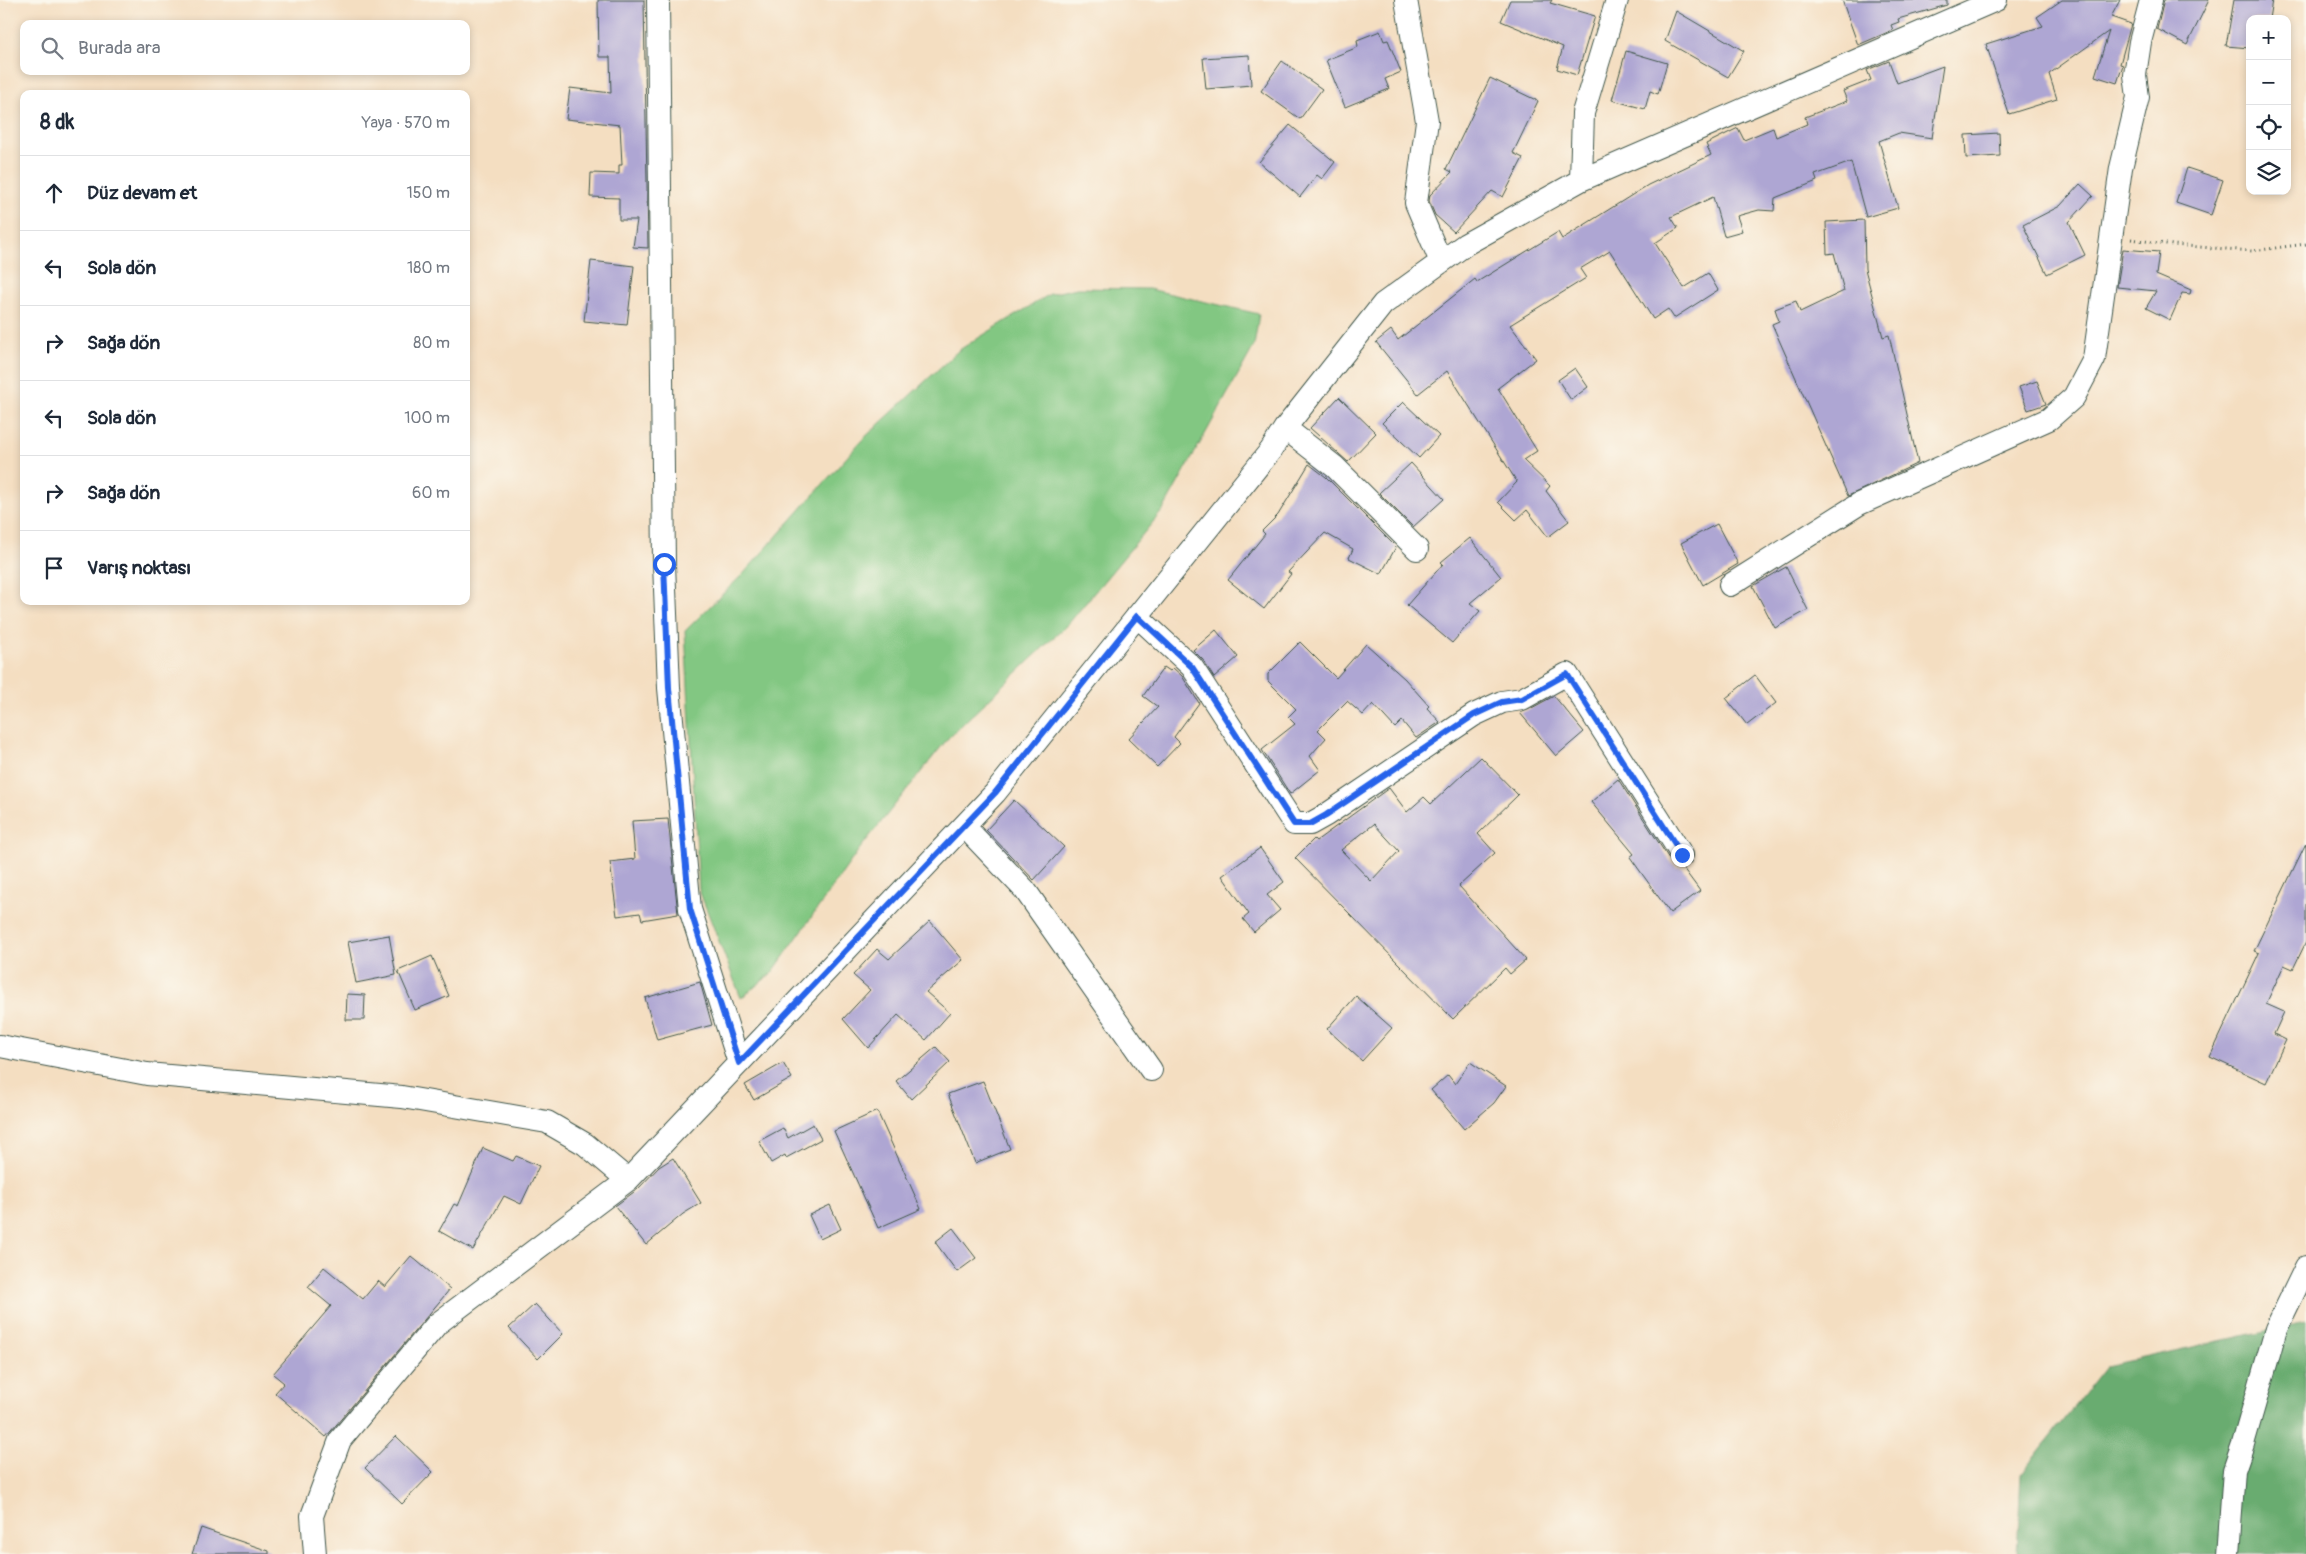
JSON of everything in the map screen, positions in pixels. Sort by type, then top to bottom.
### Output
[{"type":"street","points":[[658,0],[664,564],[669,688],[690,909],[739,1063]]},
{"type":"street","points":[[1406,0],[1427,121],[1416,203],[1441,262]]},
{"type":"street","points":[[1581,180],[1583,113],[1617,0]]},
{"type":"street","points":[[315,1554],[312,1516],[340,1440],[437,1324],[628,1180],[995,793],[1271,450],[1285,428],[1383,304],[1466,244],[1581,180],[1996,0]]},
{"type":"street","points":[[1730,585],[1859,504],[2049,419],[2074,397],[2094,359],[2121,168],[2138,97],[2135,75],[2140,42],[2150,0]]},
{"type":"street","points":[[1285,428],[1335,467],[1417,548]]},
{"type":"street","points":[[1137,616],[1192,667],[1294,824],[1310,824],[1326,815],[1474,715],[1502,702],[1522,699],[1567,674],[1682,855]]},
{"type":"street","points":[[964,826],[1025,890],[1151,1070]]},
{"type":"street","points":[[0,1046],[147,1074],[402,1097],[547,1122],[585,1144],[628,1180]]},
{"type":"street","points":[[2228,1554],[2234,1470],[2276,1329],[2306,1267]]},
{"type":"path","points":[[2111,236],[2173,245],[2252,251],[2306,244]]},
{"type":"green space","points":[[1077,288],[1149,289],[1259,314],[1254,346],[1163,510],[1069,623],[949,737],[858,851],[772,973],[741,998],[699,890],[685,631],[745,572],[862,440],[959,350],[1050,294]]},
{"type":"green space","points":[[2306,1322],[2306,1554],[2017,1554],[2021,1474],[2106,1366]]},
{"type":"building","points":[[598,0],[644,0],[648,248],[633,247],[637,220],[619,220],[619,198],[590,197],[591,173],[619,174],[619,165],[622,165],[620,125],[566,119],[570,88],[611,93],[610,57],[599,57]]},
{"type":"building","points":[[1510,0],[1552,0],[1550,3],[1595,16],[1577,75],[1557,69],[1563,47],[1501,21]]},
{"type":"building","points":[[1842,0],[1947,0],[1947,5],[1898,19],[1899,22],[1891,25],[1893,30],[1858,45]]},
{"type":"building","points":[[2062,0],[2120,0],[2111,17],[2131,24],[2120,64],[2123,65],[2117,83],[2095,76],[2109,31],[2049,74],[2057,99],[2009,114],[1986,44],[2043,26],[2037,17]]},
{"type":"building","points":[[2164,0],[2209,0],[2187,45],[2157,29]]},
{"type":"building","points":[[2234,0],[2272,0],[2270,15],[2246,15],[2246,48],[2226,46]]},
{"type":"building","points":[[1676,11],[1744,51],[1728,77],[1665,41]]},
{"type":"building","points":[[1380,31],[1384,41],[1388,40],[1401,72],[1385,79],[1389,89],[1345,107],[1326,60],[1358,47],[1357,40]]},
{"type":"building","points":[[1626,51],[1667,63],[1658,94],[1650,91],[1645,109],[1612,100]]},
{"type":"building","points":[[1249,55],[1251,85],[1206,89],[1203,58]]},
{"type":"building","points":[[1282,61],[1322,89],[1300,119],[1261,91]]},
{"type":"building","points":[[1889,61],[1897,83],[1943,66],[1932,138],[1899,133],[1879,141],[1898,208],[1866,217],[1851,162],[1815,175],[1817,181],[1775,198],[1774,211],[1759,210],[1737,216],[1742,231],[1724,236],[1713,197],[1671,217],[1678,228],[1655,243],[1684,288],[1708,273],[1718,290],[1674,318],[1668,309],[1653,319],[1610,251],[1580,269],[1586,278],[1510,325],[1536,359],[1498,388],[1537,451],[1523,460],[1550,486],[1546,491],[1569,521],[1548,537],[1527,510],[1516,520],[1498,502],[1517,482],[1447,371],[1418,394],[1376,342],[1391,330],[1398,340],[1475,279],[1477,282],[1558,232],[1562,239],[1648,185],[1711,155],[1706,144],[1738,128],[1744,140],[1773,128],[1776,137],[1807,124],[1805,117],[1847,101],[1843,91],[1871,80],[1867,70]]},
{"type":"building","points":[[1490,78],[1538,101],[1513,153],[1523,158],[1503,197],[1492,191],[1454,232],[1435,215],[1429,201],[1430,195],[1452,172],[1446,169]]},
{"type":"building","points":[[1290,125],[1335,162],[1322,179],[1317,175],[1300,197],[1259,162]]},
{"type":"building","points":[[1999,133],[2000,156],[1966,158],[1965,135]]},
{"type":"building","points":[[2187,168],[2223,180],[2211,215],[2176,203]]},
{"type":"building","points":[[2080,184],[2093,196],[2069,222],[2085,255],[2047,274],[2023,225],[2060,206]]},
{"type":"building","points":[[1864,220],[1865,269],[1883,337],[1889,335],[1918,463],[1848,496],[1772,324],[1779,321],[1775,309],[1796,301],[1800,312],[1844,291],[1834,253],[1827,254],[1826,222]]},
{"type":"building","points":[[2123,249],[2159,252],[2156,275],[2191,290],[2190,294],[2182,293],[2170,320],[2146,308],[2156,291],[2117,287]]},
{"type":"building","points":[[591,261],[634,266],[627,325],[584,321]]},
{"type":"building","points":[[1575,368],[1588,387],[1571,400],[1558,380]]},
{"type":"building","points":[[2037,381],[2046,404],[2028,410],[2019,387]]},
{"type":"building","points":[[1339,397],[1376,433],[1348,462],[1310,428]]},
{"type":"building","points":[[1403,402],[1439,436],[1419,458],[1382,423]]},
{"type":"building","points":[[1411,463],[1444,499],[1413,527],[1379,493]]},
{"type":"building","points":[[1309,464],[1326,477],[1396,547],[1381,574],[1349,558],[1353,549],[1325,533],[1288,572],[1291,574],[1264,609],[1228,580],[1265,534],[1262,531],[1278,515]]},
{"type":"building","points":[[1717,524],[1738,564],[1703,585],[1681,543]]},
{"type":"building","points":[[1470,538],[1501,577],[1470,603],[1480,611],[1452,643],[1407,605],[1443,564],[1441,562]]},
{"type":"building","points":[[1786,567],[1808,610],[1775,628],[1753,586]]},
{"type":"building","points":[[1216,630],[1238,657],[1214,678],[1203,660],[1193,650]]},
{"type":"building","points":[[1300,642],[1336,678],[1366,644],[1405,679],[1429,706],[1427,708],[1440,722],[1416,738],[1402,721],[1395,728],[1373,704],[1363,715],[1347,701],[1318,730],[1326,738],[1310,756],[1320,770],[1290,794],[1262,750],[1295,724],[1288,717],[1296,709],[1268,681],[1268,674]]},
{"type":"building","points":[[1164,667],[1170,671],[1173,668],[1182,676],[1199,703],[1174,737],[1180,743],[1157,767],[1128,739],[1158,707],[1143,696]]},
{"type":"building","points":[[1755,675],[1776,703],[1747,725],[1726,698]]},
{"type":"building","points":[[1554,696],[1584,732],[1556,756],[1520,713]]},
{"type":"building","points":[[1481,757],[1518,795],[1478,834],[1495,853],[1459,886],[1526,960],[1510,974],[1505,968],[1453,1019],[1295,858],[1314,839],[1316,841],[1389,788],[1407,812],[1424,797],[1431,804]],"holes":[[[1374,824],[1399,851],[1371,881],[1341,850]]]},
{"type":"building","points":[[1618,779],[1671,862],[1676,867],[1683,868],[1700,891],[1670,913],[1630,857],[1634,854],[1591,802]]},
{"type":"building","points":[[1014,800],[1064,847],[1034,880],[986,830]]},
{"type":"building","points":[[668,819],[678,914],[642,920],[640,913],[617,916],[610,862],[635,859],[632,821]]},
{"type":"building","points":[[2306,843],[2306,942],[2293,969],[2284,965],[2266,1004],[2284,1012],[2274,1034],[2286,1040],[2266,1083],[2210,1057],[2259,953],[2254,951]]},
{"type":"building","points":[[1260,848],[1284,882],[1267,895],[1280,910],[1254,932],[1243,919],[1249,914],[1222,876]]},
{"type":"building","points":[[930,921],[963,960],[926,992],[950,1013],[926,1040],[898,1015],[868,1048],[843,1019],[870,990],[853,975],[877,949],[889,959]]},
{"type":"building","points":[[389,935],[396,975],[356,983],[348,942]]},
{"type":"building","points":[[432,956],[449,996],[415,1010],[398,971]]},
{"type":"building","points":[[700,982],[712,1025],[657,1040],[645,998]]},
{"type":"building","points":[[347,994],[365,995],[364,1020],[346,1020]]},
{"type":"building","points":[[1356,996],[1392,1028],[1362,1061],[1327,1029]]},
{"type":"building","points":[[936,1047],[950,1062],[911,1099],[896,1081]]},
{"type":"building","points":[[1470,1062],[1506,1086],[1494,1103],[1464,1129],[1431,1090],[1448,1075],[1455,1084]]},
{"type":"building","points":[[783,1063],[792,1078],[754,1100],[745,1085]]},
{"type":"building","points":[[983,1081],[1010,1149],[975,1163],[948,1094]]},
{"type":"building","points":[[877,1111],[921,1209],[878,1228],[834,1131]]},
{"type":"building","points":[[813,1124],[821,1139],[786,1158],[785,1155],[771,1163],[759,1141],[783,1128],[788,1138]]},
{"type":"building","points":[[483,1148],[513,1161],[516,1156],[539,1166],[521,1204],[504,1196],[473,1250],[439,1231],[454,1204],[458,1206]]},
{"type":"building","points":[[673,1158],[701,1203],[683,1214],[646,1245],[615,1206],[638,1189],[659,1167]]},
{"type":"building","points":[[830,1205],[841,1229],[820,1239],[809,1215]]},
{"type":"building","points":[[953,1228],[976,1258],[957,1272],[935,1242]]},
{"type":"building","points":[[411,1256],[450,1289],[326,1437],[275,1393],[284,1383],[273,1374],[331,1306],[308,1287],[324,1267],[363,1299],[378,1281],[385,1287]]},
{"type":"building","points":[[535,1304],[563,1334],[538,1359],[509,1328]]},
{"type":"building","points":[[396,1436],[433,1472],[402,1504],[365,1468]]},
{"type":"building","points":[[201,1528],[269,1551],[269,1554],[192,1554]]},
{"type":"route","points":[[664,564],[669,688],[690,909],[739,1063],[995,793],[1137,616],[1192,667],[1294,824],[1310,824],[1326,815],[1474,715],[1502,702],[1522,699],[1567,674],[1682,855]]}]
